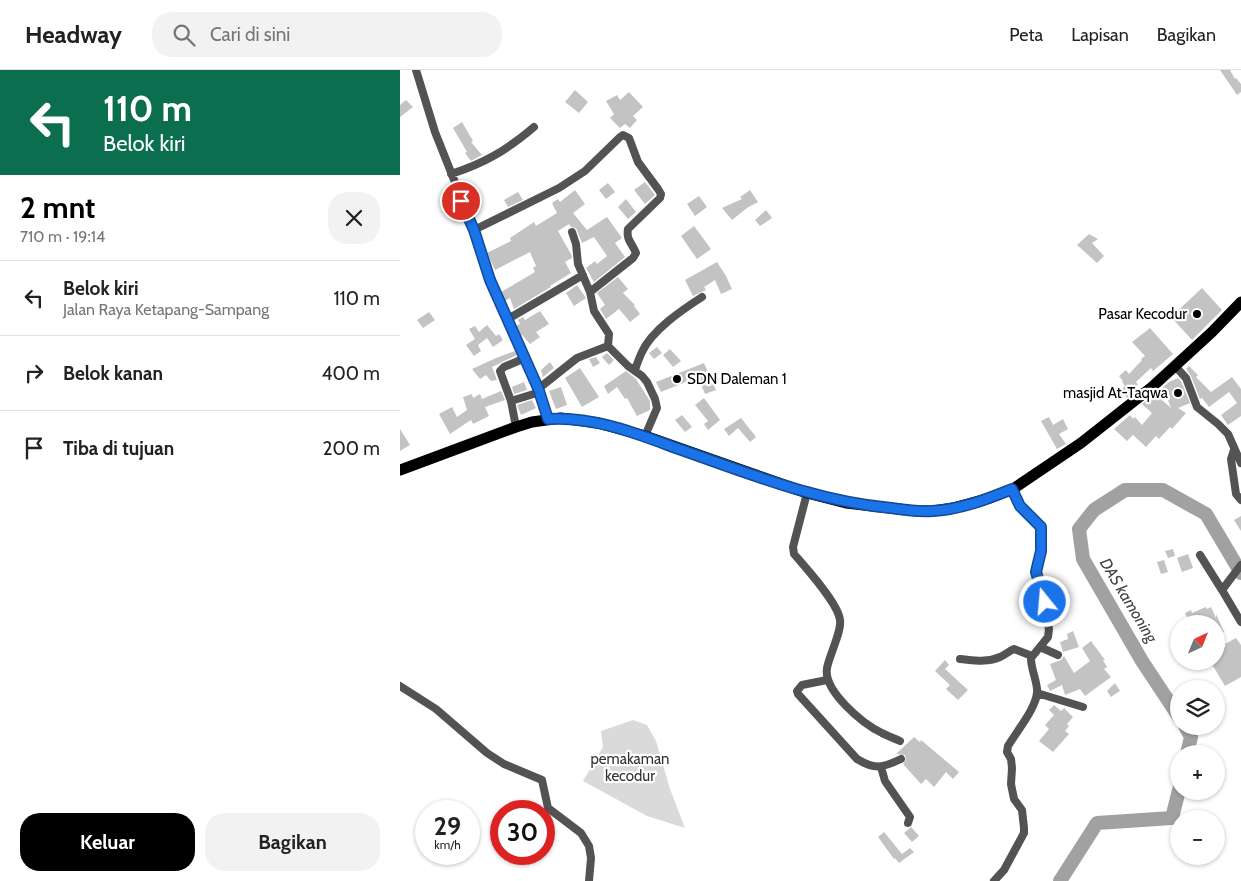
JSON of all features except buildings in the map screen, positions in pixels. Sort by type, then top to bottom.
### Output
[{"type":"main road","points":[[400,470],[516,427],[548,419],[561,418],[598,423],[645,436],[806,493],[868,506],[933,511],[972,503],[1012,489],[1081,443],[1126,409],[1175,366],[1241,302]]},
{"type":"street","points":[[416,70],[435,132],[474,230],[490,280],[539,390],[548,419]]},
{"type":"street","points":[[451,174],[474,167],[512,146],[534,127]]},
{"type":"street","points":[[474,230],[559,188],[585,171],[623,135],[628,138],[638,162],[661,194],[660,198],[628,228],[628,241],[636,253],[633,258],[590,292]]},
{"type":"street","points":[[572,232],[576,244],[578,264],[590,292],[594,311],[609,334],[608,346],[648,382],[657,404],[645,436]]},
{"type":"street","points":[[508,319],[583,275]]},
{"type":"street","points":[[635,370],[642,350],[663,326],[680,311],[702,297]]},
{"type":"street","points":[[511,401],[539,390],[577,358],[608,346]]},
{"type":"street","points":[[516,427],[511,401],[500,371],[504,367],[525,358]]},
{"type":"street","points":[[1175,366],[1186,378],[1197,407],[1228,434],[1241,463]]},
{"type":"street","points":[[1234,450],[1231,459],[1236,494],[1241,500]]},
{"type":"street","points":[[994,881],[1004,870],[1024,833],[1022,810],[1014,799],[1011,784],[1011,760],[1007,752],[1008,746],[1033,706],[1038,693],[1031,666],[1032,656],[1048,637],[1049,630],[1044,597],[1036,572],[1041,551],[1041,527],[1020,506],[1012,489]]},
{"type":"street","points":[[806,493],[793,548],[794,554],[822,588],[836,610],[840,621],[826,671],[828,680],[835,693],[857,716],[880,733],[900,741]]},
{"type":"street","points":[[1200,555],[1241,622]]},
{"type":"street","points":[[1222,590],[1241,565]]},
{"type":"street","points":[[1040,647],[1058,655]]},
{"type":"street","points":[[960,659],[992,660],[1014,649],[1032,656]]},
{"type":"street","points":[[828,680],[802,685],[797,691],[798,694],[857,759],[869,766],[881,767],[901,760]]},
{"type":"street","points":[[400,686],[436,709],[481,748],[504,764],[542,780],[548,808],[581,833],[589,846],[591,858],[589,881]]},
{"type":"street","points":[[1038,693],[1083,707]]},
{"type":"street","points":[[881,767],[885,781],[910,817],[908,822]]},
{"type":"green space","name":"pemakaman kecodur","points":[[633,720],[647,725],[656,741],[670,789],[685,828],[647,816],[583,781],[603,747],[601,731]]},
{"type":"waterway","name":"DAS kamoning","points":[[1170,703],[1142,661],[1083,559],[1079,529],[1094,510],[1125,490],[1163,490],[1206,514],[1241,573]]},
{"type":"waterway","name":"DAS kamoning","points":[[1189,745],[1190,735]]},
{"type":"waterway","name":"DAS kamoning","points":[[1060,881],[1097,823],[1172,818],[1176,800]]},
{"type":"place","name":"Pasar Kecodur","points":[[1197,314]]},
{"type":"place","name":"SDN Daleman 1","points":[[677,379]]},
{"type":"place","name":"masjid At-Taqwa","points":[[1178,393]]},
{"type":"route","points":[[461,201],[474,230],[490,280],[538,388],[548,419],[561,418],[612,426],[806,493],[846,503],[916,511],[933,511],[953,508],[990,498],[1012,489],[1020,506],[1041,527],[1041,551],[1036,572],[1045,602]]}]
